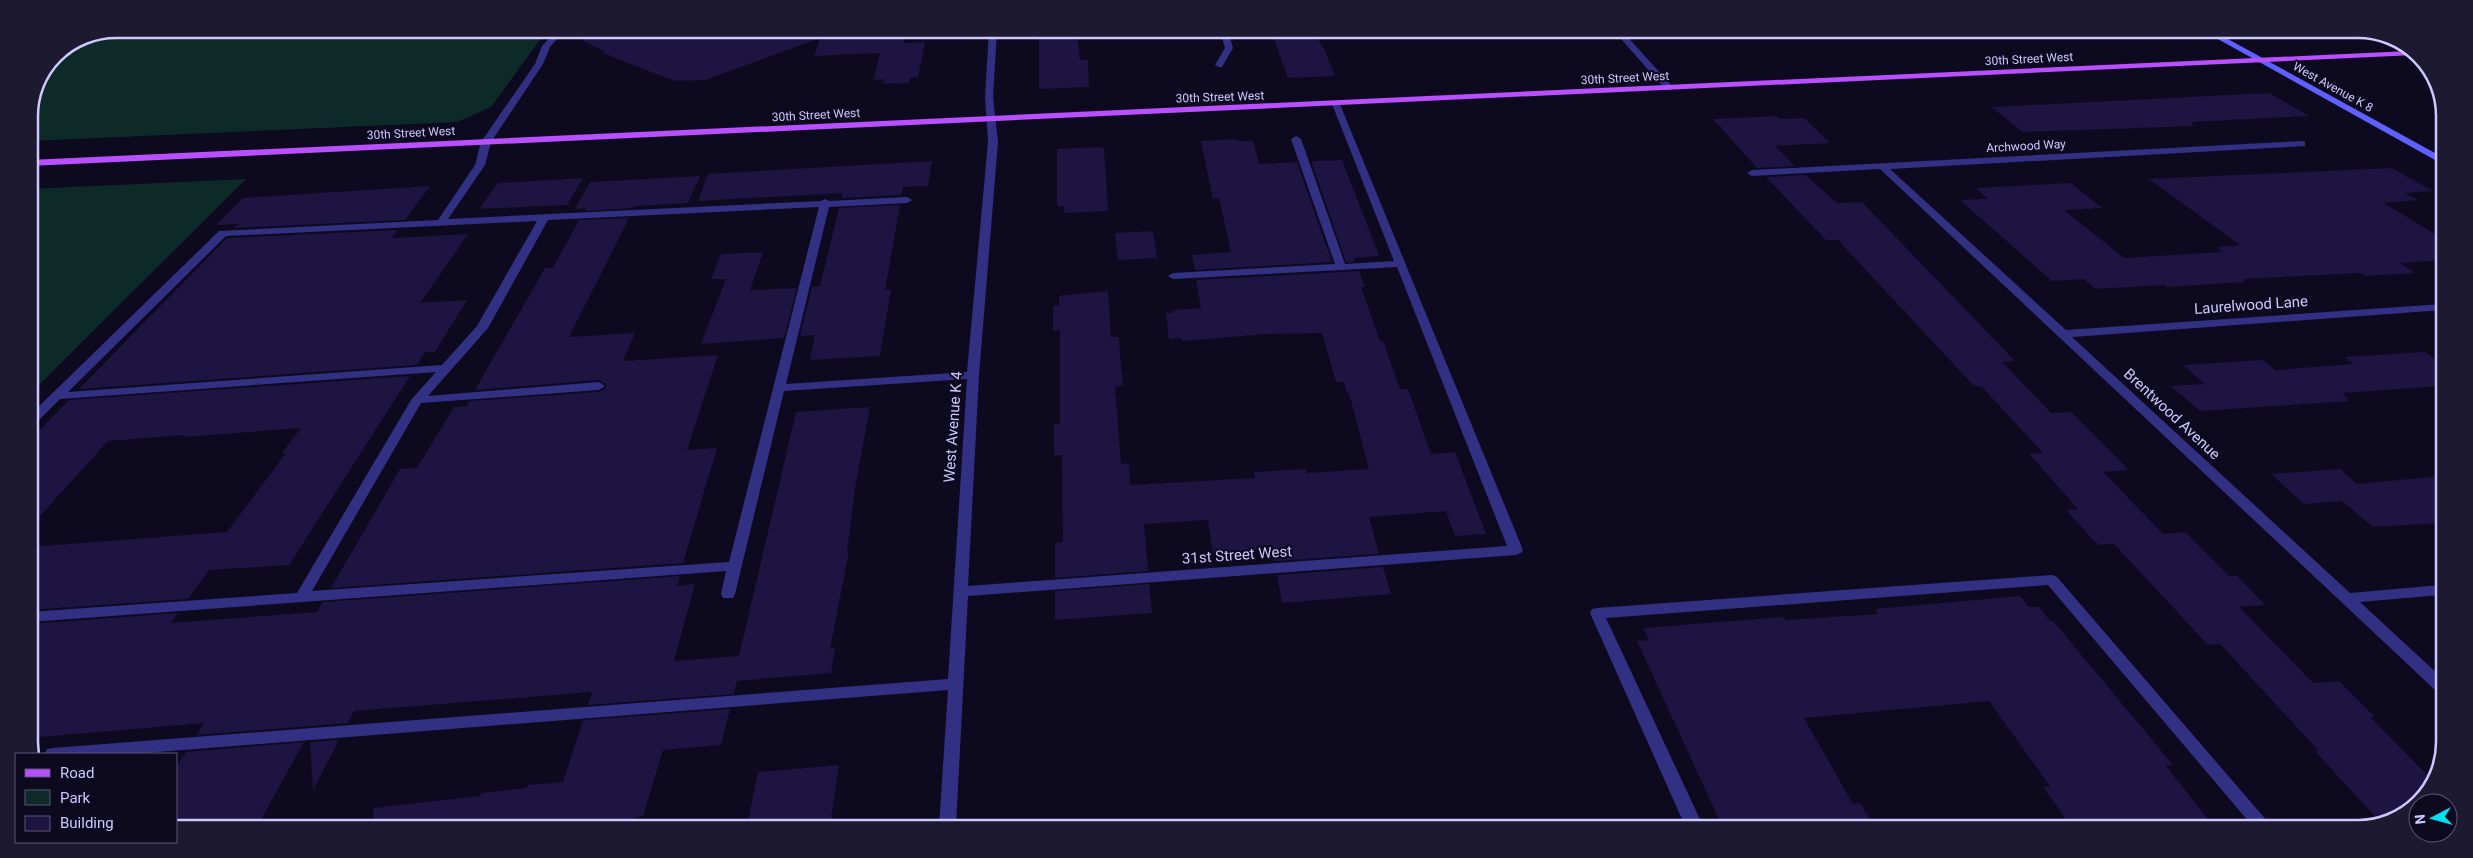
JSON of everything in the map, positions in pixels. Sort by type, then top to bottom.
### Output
[{"type":"main road","name":"30th Street West","points":[[38,163],[2404,53]]},
{"type":"street","points":[[441,222],[480,165],[486,142],[539,64],[546,46],[554,38]]},
{"type":"street","name":"West Avenue K 4","points":[[948,820],[973,375],[993,142],[989,97],[993,38]]},
{"type":"street","points":[[1219,65],[1229,48],[1226,38]]},
{"type":"street","points":[[1623,38],[1669,88]]},
{"type":"street","name":"West Avenue K 8","points":[[2220,38],[2435,157]]},
{"type":"street","points":[[1173,276],[1401,264],[1336,104]]},
{"type":"street","points":[[1296,139],[1341,267]]},
{"type":"street","name":"Archwood Way","points":[[1752,173],[2302,144]]},
{"type":"street","name":"Brentwood Avenue","points":[[1882,166],[2436,681]]},
{"type":"street","points":[[38,414],[223,233],[825,202],[907,200]]},
{"type":"street","points":[[728,594],[825,202]]},
{"type":"street","points":[[302,597],[418,400],[482,328],[545,216]]},
{"type":"street","name":"31st Street West","points":[[960,592],[1516,550],[1401,264]]},
{"type":"street","name":"Laurelwood Lane","points":[[2061,334],[2435,308]]},
{"type":"street","points":[[56,396],[446,368]]},
{"type":"street","points":[[779,388],[973,375]]},
{"type":"street","points":[[418,400],[599,386]]},
{"type":"street","points":[[38,615],[735,566]]},
{"type":"street","points":[[1691,820],[1597,613],[2052,580],[2257,820]]},
{"type":"street","points":[[2347,598],[2436,590]]},
{"type":"street","points":[[66,753],[955,684]]},
{"type":"green space","points":[[541,38],[491,107],[457,122],[38,141],[39,101],[43,86],[51,72],[60,60],[72,51],[86,43],[101,39]]},
{"type":"green space","points":[[246,179],[38,386],[38,189]]},
{"type":"building","points":[[587,38],[820,38],[705,80],[675,81],[602,53],[606,52],[581,40]]},
{"type":"building","points":[[820,38],[904,38],[904,43],[925,42],[918,77],[910,78],[909,83],[883,84],[884,79],[874,80],[880,53],[814,56]]},
{"type":"building","points":[[1039,38],[1078,38],[1080,60],[1088,60],[1089,87],[1039,89]]},
{"type":"building","points":[[1274,38],[1317,38],[1335,76],[1288,78]]},
{"type":"building","points":[[2269,93],[2309,116],[2191,122],[2194,126],[2023,132],[1991,107]]},
{"type":"building","points":[[1776,116],[1780,119],[1804,118],[1830,143],[1775,146],[1795,166],[1757,168],[1713,119]]},
{"type":"building","points":[[1237,139],[1237,141],[1253,141],[1259,164],[1297,162],[1332,262],[1195,270],[1192,255],[1231,252],[1219,198],[1213,199],[1201,141]]},
{"type":"building","points":[[1104,148],[1108,211],[1064,213],[1064,206],[1057,206],[1057,149]]},
{"type":"building","points":[[1342,160],[1379,256],[1354,258],[1355,262],[1346,262],[1311,161]]},
{"type":"building","points":[[932,161],[928,186],[903,187],[901,195],[842,198],[843,193],[698,201],[708,174]]},
{"type":"building","points":[[2392,168],[2433,191],[2405,193],[2418,200],[2384,203],[2435,234],[2435,261],[2400,263],[2415,273],[2365,276],[2360,273],[2242,279],[2245,282],[2167,287],[2165,285],[2095,289],[2084,279],[2052,281],[1960,200],[1988,199],[1976,188],[2071,183],[2102,208],[2064,210],[2124,258],[2223,252],[2217,247],[2240,245],[2149,179]]},
{"type":"building","points":[[1805,175],[1837,203],[1862,202],[2015,361],[2002,362],[2051,413],[2071,412],[2129,470],[2103,472],[2163,534],[2185,532],[2229,576],[2237,576],[2265,605],[2239,607],[2313,683],[2339,681],[2375,717],[2370,717],[2428,776],[2417,793],[2408,793],[2408,802],[2392,812],[2376,818],[2315,751],[2319,751],[2220,644],[2208,645],[2114,544],[2098,545],[2066,510],[2078,509],[2029,454],[2043,453],[1982,387],[1974,386],[1838,240],[1826,240],[1766,177]]},
{"type":"building","points":[[700,176],[688,203],[585,211],[586,208],[575,209],[590,182]]},
{"type":"building","points":[[583,178],[567,205],[479,209],[498,183]]},
{"type":"building","points":[[430,186],[405,220],[234,228],[239,224],[216,225],[243,198]]},
{"type":"building","points":[[900,205],[885,290],[891,289],[880,356],[810,360],[815,335],[800,336],[812,287],[820,286],[839,208]]},
{"type":"building","points":[[629,218],[569,337],[635,333],[623,361],[718,355],[687,450],[717,448],[683,563],[331,588],[400,469],[417,468],[454,407],[467,406],[469,401],[599,392],[606,388],[606,384],[599,380],[475,390],[545,268],[553,268],[579,220]]},
{"type":"building","points":[[398,230],[392,238],[468,234],[420,303],[467,300],[435,352],[425,352],[417,365],[79,389],[227,238]]},
{"type":"building","points":[[1153,231],[1157,258],[1118,260],[1115,233]]},
{"type":"building","points":[[763,252],[750,290],[797,288],[784,338],[701,344],[726,279],[711,279],[721,254]]},
{"type":"building","points":[[1359,271],[1365,287],[1361,287],[1380,341],[1383,341],[1400,389],[1408,389],[1431,454],[1455,452],[1486,534],[1455,536],[1446,511],[1369,517],[1379,554],[1274,561],[1272,549],[1213,554],[1208,520],[1144,524],[1148,571],[1055,578],[1055,543],[1063,542],[1062,455],[1054,455],[1054,424],[1060,424],[1060,330],[1053,331],[1053,306],[1059,306],[1059,296],[1108,291],[1111,337],[1119,337],[1123,386],[1115,387],[1121,464],[1129,463],[1130,485],[1255,478],[1254,472],[1306,469],[1307,473],[1369,469],[1349,393],[1347,393],[1344,382],[1336,382],[1322,333],[1267,334],[1182,341],[1182,338],[1169,339],[1166,313],[1173,313],[1173,310],[1201,308],[1196,280]]},
{"type":"building","points":[[2425,352],[2435,360],[2435,386],[2342,393],[2350,401],[2200,411],[2171,386],[2205,384],[2183,365],[2263,360],[2275,370],[2354,364],[2344,357]]},
{"type":"building","points":[[410,376],[289,565],[209,570],[188,599],[38,609],[38,546],[227,532],[286,453],[282,453],[301,428],[108,441],[38,518],[38,432],[69,400]]},
{"type":"building","points":[[870,407],[855,488],[847,551],[849,551],[830,649],[835,648],[831,673],[737,681],[734,694],[588,705],[592,692],[354,711],[348,723],[197,735],[204,723],[38,737],[38,623],[178,613],[171,623],[317,612],[323,602],[680,576],[677,586],[695,584],[674,661],[739,656],[796,412]]},
{"type":"building","points":[[2340,469],[2357,484],[2436,477],[2436,523],[2373,527],[2342,501],[2304,504],[2271,474]]},
{"type":"building","points":[[1383,567],[1391,594],[1282,603],[1277,575]]},
{"type":"building","points":[[1149,584],[1152,613],[1055,620],[1055,591]]},
{"type":"building","points":[[2020,596],[2029,607],[2039,607],[2050,621],[2053,621],[2173,765],[2165,765],[2209,820],[2067,820],[2043,787],[2050,786],[1989,701],[1804,718],[1853,804],[1860,803],[1870,820],[1719,820],[1637,641],[1649,640],[1643,628],[1784,617],[1786,620],[1878,614],[1875,609]]},
{"type":"building","points":[[730,709],[721,745],[663,750],[643,816],[635,817],[634,820],[374,820],[373,808],[480,796],[482,793],[527,788],[528,785],[563,782],[583,720]]},
{"type":"building","points":[[339,740],[313,790],[310,742]]},
{"type":"building","points":[[304,742],[261,820],[178,820],[178,764],[186,752]]},
{"type":"building","points":[[839,765],[831,820],[748,820],[758,772]]}]
